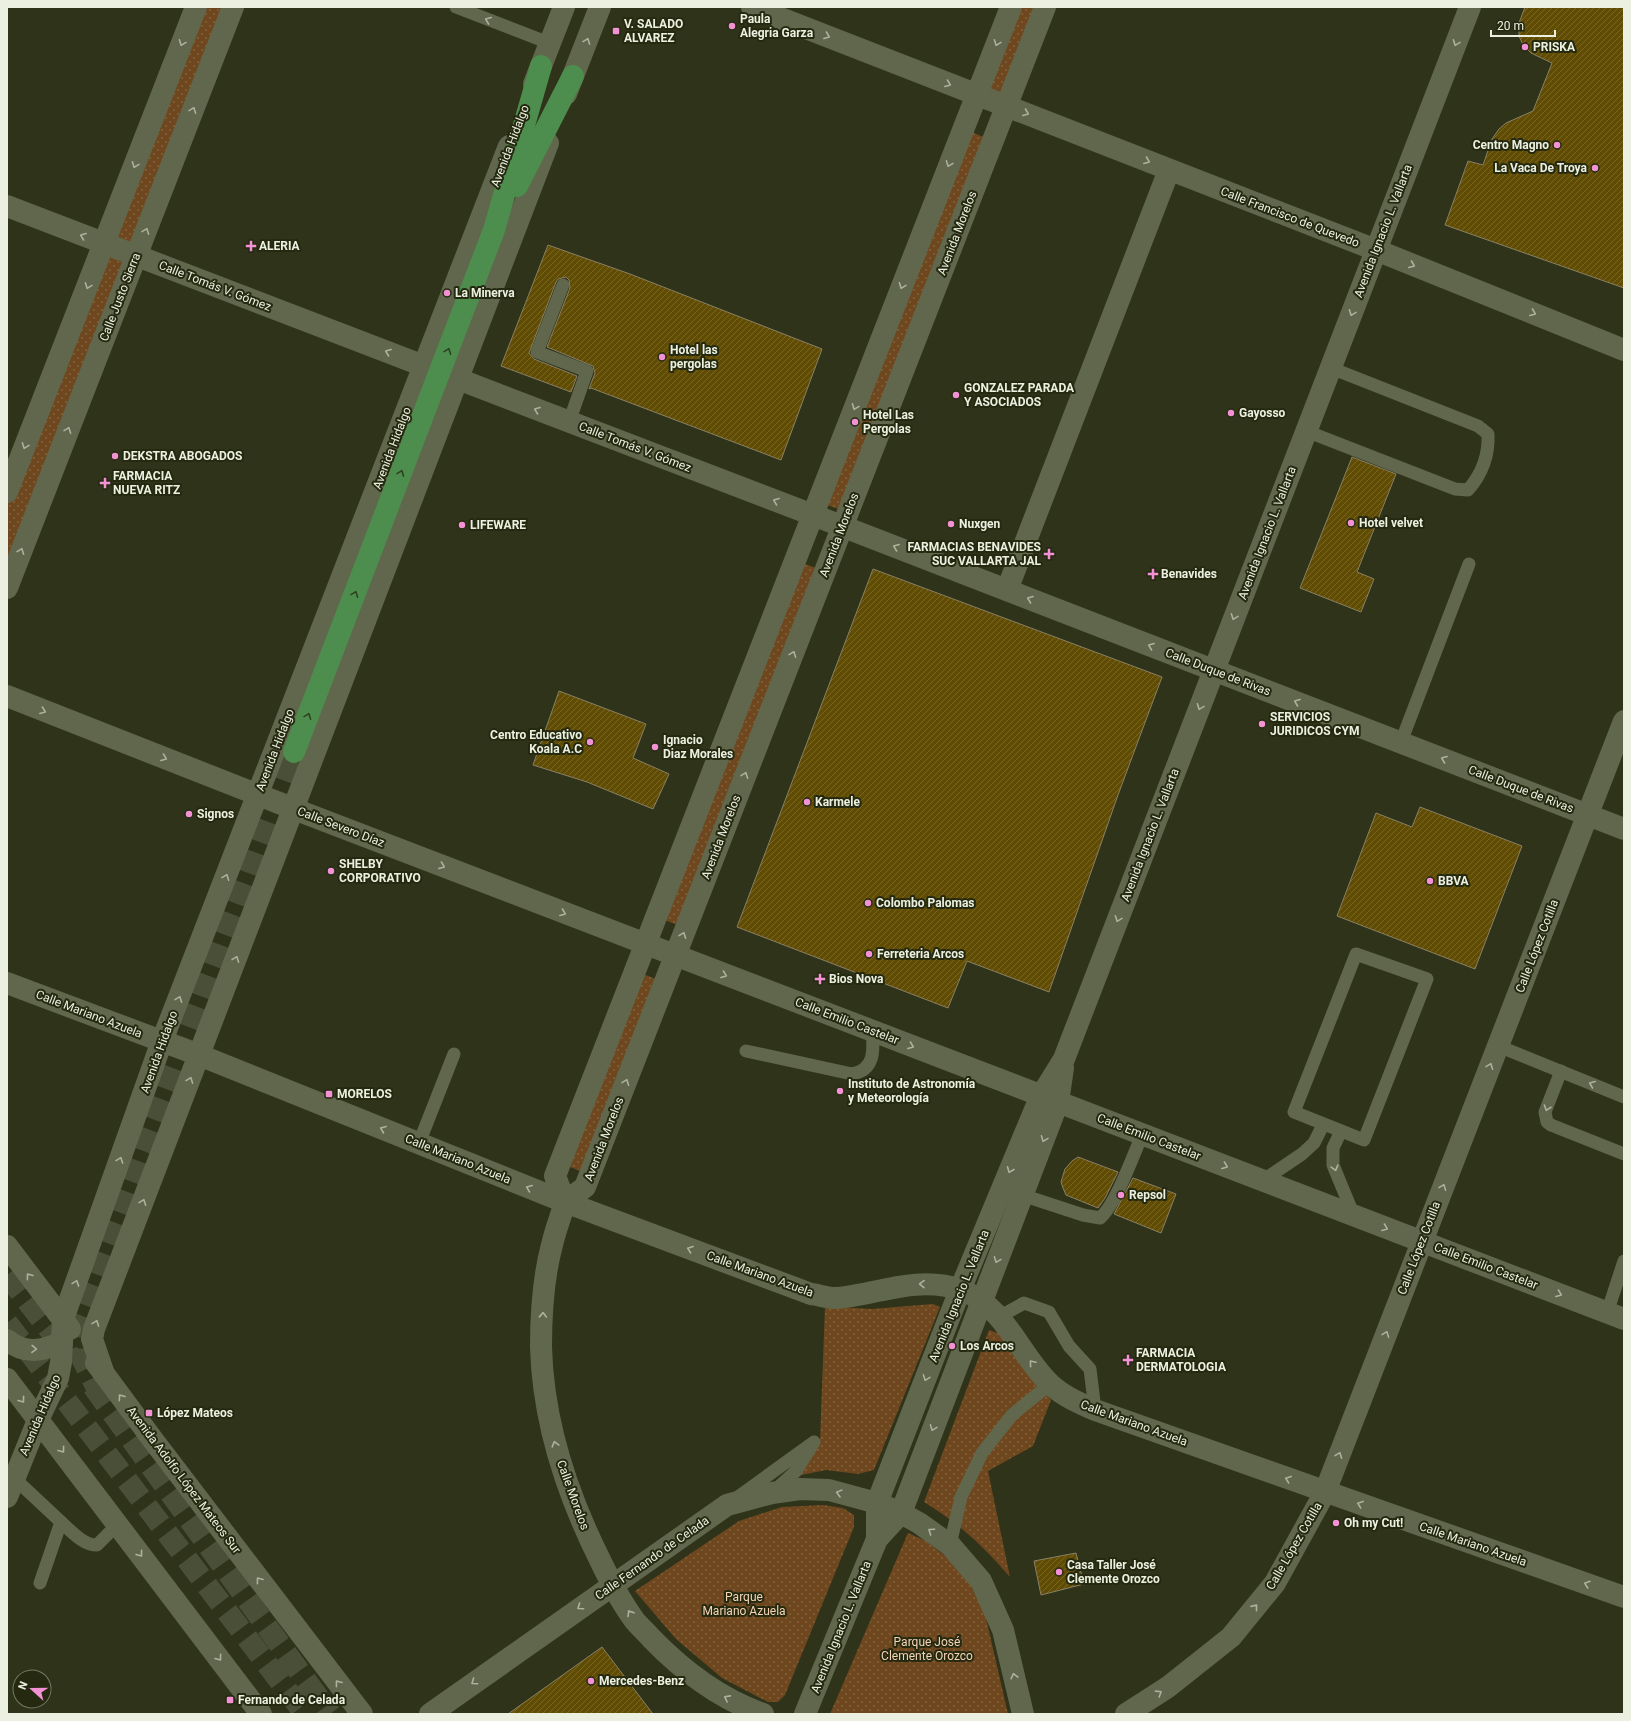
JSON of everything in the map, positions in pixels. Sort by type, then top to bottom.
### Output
[{"type":"main road","points":[[294,752],[494,230],[541,66]]},
{"type":"main road","points":[[494,230],[573,76]]},
{"type":"street","points":[[7,492],[196,7]]},
{"type":"street","name":"Calle Justo Sierra","points":[[7,588],[233,7]]},
{"type":"street","name":"Avenida Hidalgo","points":[[11,1488],[38,1420],[58,1378],[61,1362],[63,1319],[162,1041],[564,7]]},
{"type":"street","points":[[104,1374],[92,1339],[94,1330],[600,7]]},
{"type":"street","name":"Calle Francisco de Quevedo","points":[[752,7],[784,13],[977,95],[1376,250],[1624,350]]},
{"type":"street","points":[[565,1202],[555,1176],[1011,7]]},
{"type":"street","name":"Avenida Morelos","points":[[565,1202],[585,1187],[1045,7]]},
{"type":"street","name":"Avenida Ignacio L. Vallarta","points":[[877,1539],[877,1504],[960,1290],[1049,1099],[1470,7]]},
{"type":"street","points":[[1007,590],[1169,170]]},
{"type":"street","name":"Calle Tomás V. Gómez","points":[[7,206],[424,366]]},
{"type":"street","name":"Calle Tomás V. Gómez","points":[[458,379],[813,515]]},
{"type":"street","name":"Calle Duque de Rivas","points":[[813,515],[1624,829]]},
{"type":"street","name":"Calle Severo Díaz","points":[[7,696],[294,809],[675,956]]},
{"type":"street","name":"Calle López Cotilla","points":[[1126,1714],[1168,1687],[1231,1637],[1275,1583],[1325,1492],[1624,721]]},
{"type":"street","name":"Calle Emilio Castelar","points":[[675,956],[1615,1316]]},
{"type":"street","name":"Calle Mariano Azuela","points":[[7,983],[199,1055],[565,1202],[811,1294],[835,1298],[917,1283],[940,1284],[960,1290],[982,1300],[1013,1335],[1029,1360],[1050,1384],[1069,1398],[1095,1410],[1624,1597]]},
{"type":"street","name":"Avenida Ignacio L. Vallarta","points":[[805,1714],[877,1539],[901,1513],[1022,1195],[1049,1099]]},
{"type":"street","name":"Calle Morelos","points":[[565,1202],[551,1246],[543,1296],[541,1347],[545,1393],[554,1441],[568,1487],[586,1532],[612,1585],[635,1621],[662,1649],[694,1677],[725,1697],[763,1714]]},
{"type":"street","name":"Avenida Adolfo López Mateos Sur","points":[[7,1246],[157,1446],[362,1714]]},
{"type":"street","points":[[7,1340],[16,1346],[29,1350],[46,1350],[62,1342]]},
{"type":"street","points":[[7,1379],[262,1714]]},
{"type":"street","name":"Calle Fernando de Celada","points":[[430,1714],[727,1505],[772,1493],[800,1489],[829,1490],[877,1504],[901,1513],[919,1523],[950,1545],[981,1581],[1003,1630],[1023,1714]]},
{"type":"lane","points":[[456,7],[549,43]]},
{"type":"lane","points":[[563,285],[537,352],[587,371],[569,422]]},
{"type":"lane","points":[[1306,431],[1456,489],[1468,490],[1478,479],[1488,447],[1488,434],[1478,426],[1331,368]]},
{"type":"lane","points":[[1400,742],[1469,564]]},
{"type":"lane","points":[[1356,954],[1427,979],[1364,1140],[1323,1125],[1294,1112],[1356,954]]},
{"type":"lane","points":[[746,1051],[852,1074],[861,1073],[868,1065],[874,1048],[872,1031]]},
{"type":"lane","points":[[1498,1046],[1624,1097]]},
{"type":"lane","points":[[419,1143],[454,1054]]},
{"type":"lane","points":[[1561,1071],[1545,1112],[1547,1122],[1550,1125],[1624,1154]]},
{"type":"lane","points":[[1262,1180],[1302,1154],[1314,1143],[1323,1125]]},
{"type":"lane","points":[[1341,1131],[1333,1148],[1333,1165],[1354,1216]]},
{"type":"lane","points":[[1022,1195],[1083,1215],[1100,1218],[1107,1212],[1142,1135]]},
{"type":"lane","points":[[1615,1316],[1624,1261]]},
{"type":"lane","points":[[998,1317],[1024,1303],[1048,1312],[1069,1346],[1090,1369],[1095,1410]]},
{"type":"lane","points":[[950,1545],[961,1497],[982,1453],[1012,1415],[1050,1384]]},
{"type":"lane","points":[[727,1505],[814,1442],[796,1471],[772,1493]]},
{"type":"lane","points":[[11,1488],[61,1522],[85,1542],[91,1545],[98,1545],[118,1524]]},
{"type":"lane","points":[[40,1583],[61,1522]]},
{"type":"green space","points":[[196,7],[233,7],[7,588],[7,492]]},
{"type":"green space","points":[[1017,7],[1037,7],[1003,95],[986,89]]},
{"type":"green space","points":[[969,131],[986,138],[844,511],[827,505]]},
{"type":"green space","points":[[802,563],[819,569],[681,926],[664,920]]},
{"type":"green space","points":[[643,974],[656,979],[583,1172],[570,1167]]},
{"type":"green space","points":[[933,1304],[940,1307],[874,1470],[858,1474],[826,1470],[801,1475],[820,1442],[825,1306],[871,1309]]},
{"type":"green space","points":[[989,1330],[1003,1335],[1051,1400],[1033,1446],[988,1471],[1010,1577],[990,1555],[960,1527],[924,1502]]},
{"type":"green space","name":"Parque Mariano Azuela","points":[[823,1505],[843,1508],[854,1515],[854,1527],[785,1695],[778,1702],[768,1702],[722,1678],[676,1639],[635,1591],[739,1521],[782,1507]]},
{"type":"green space","name":"Parque José Clemente Orozco","points":[[908,1533],[926,1541],[949,1559],[970,1584],[985,1614],[1008,1714],[830,1714]]},
{"type":"building","name":"Centro Magno","points":[[1525,7],[1624,7],[1624,288],[1445,225],[1468,161],[1483,165],[1492,139],[1499,129],[1506,123],[1533,111],[1552,63],[1531,53],[1523,45],[1519,36],[1519,23]]},
{"type":"building","name":"Hotel las pergolas","points":[[548,245],[630,274],[822,349],[781,460],[591,388],[589,389],[595,373],[593,366],[547,347],[570,288],[569,280],[566,277],[558,279],[556,282],[529,353],[534,359],[577,376],[571,392],[501,366]]},
{"type":"building","name":"Hotel velvet","points":[[1352,457],[1396,474],[1357,572],[1374,579],[1361,612],[1300,588]]},
{"type":"building","points":[[873,569],[1162,677],[1118,795],[1049,992],[967,961],[948,1008],[737,927]]},
{"type":"building","name":"Centro Educativo Koala A.C","points":[[559,691],[646,724],[633,758],[669,774],[653,809],[587,782],[533,765]]},
{"type":"building","name":"BBVA","points":[[1420,807],[1522,846],[1475,969],[1337,916],[1376,813],[1412,827]]},
{"type":"building","points":[[1078,1157],[1118,1172],[1105,1198],[1098,1208],[1066,1195],[1063,1188],[1061,1182],[1065,1169]]},
{"type":"building","points":[[1133,1178],[1176,1194],[1161,1233],[1114,1214]]},
{"type":"building","name":"Casa Taller José Clemente Orozco","points":[[1076,1553],[1084,1584],[1041,1595],[1034,1561]]},
{"type":"building","name":"Mercedes-Benz","points":[[602,1647],[653,1714],[508,1714]]},
{"type":"tunnel","points":[[102,1398],[79,1352],[80,1320],[294,752]]},
{"type":"tunnel","points":[[7,1275],[70,1356]]},
{"type":"tunnel","points":[[7,1323],[305,1714]]},
{"type":"tunnel","points":[[93,1386],[330,1714]]},
{"type":"place","name":"Paula Alegria Garza","points":[[732,26]]},
{"type":"place","name":"V. SALADO ALVAREZ","points":[[616,31]]},
{"type":"place","name":"PRISKA","points":[[1525,47]]},
{"type":"place","name":"Centro Magno","points":[[1557,145]]},
{"type":"place","name":"La Vaca De Troya","points":[[1595,168]]},
{"type":"place","name":"ALERIA","points":[[251,246]]},
{"type":"place","name":"La Minerva","points":[[447,293]]},
{"type":"place","name":"Hotel las pergolas","points":[[662,357]]},
{"type":"place","name":"GONZALEZ PARADA Y ASOCIADOS","points":[[956,395]]},
{"type":"place","name":"Gayosso","points":[[1231,413]]},
{"type":"place","name":"Hotel Las Pergolas","points":[[855,422]]},
{"type":"place","name":"DEKSTRA ABOGADOS","points":[[115,456]]},
{"type":"place","name":"FARMACIA NUEVA RITZ","points":[[105,483]]},
{"type":"place","name":"Hotel velvet","points":[[1351,523]]},
{"type":"place","name":"Nuxgen","points":[[951,524]]},
{"type":"place","name":"LIFEWARE","points":[[462,525]]},
{"type":"place","name":"FARMACIAS BENAVIDES SUC VALLARTA JAL","points":[[1049,554]]},
{"type":"place","name":"Benavides","points":[[1153,574]]},
{"type":"place","name":"SERVICIOS JURIDICOS CYM","points":[[1262,724]]},
{"type":"place","name":"Centro Educativo Koala A.C","points":[[590,742]]},
{"type":"place","name":"Ignacio Diaz Morales","points":[[655,747]]},
{"type":"place","name":"Karmele","points":[[807,802]]},
{"type":"place","name":"Signos","points":[[189,814]]},
{"type":"place","name":"SHELBY CORPORATIVO","points":[[331,871]]},
{"type":"place","name":"BBVA","points":[[1430,881]]},
{"type":"place","name":"Colombo Palomas","points":[[868,903]]},
{"type":"place","name":"Ferreteria Arcos","points":[[869,954]]},
{"type":"place","name":"Bios Nova","points":[[820,979]]},
{"type":"place","name":"Instituto de Astronomía y Meteorología","points":[[840,1091]]},
{"type":"place","name":"MORELOS","points":[[329,1094]]},
{"type":"place","name":"Repsol","points":[[1121,1195]]},
{"type":"place","name":"Los Arcos","points":[[952,1346]]},
{"type":"place","name":"FARMACIA DERMATOLOGIA","points":[[1128,1360]]},
{"type":"place","name":"López Mateos","points":[[149,1413]]},
{"type":"place","name":"Oh my Cut!","points":[[1336,1523]]},
{"type":"place","name":"Casa Taller José Clemente Orozco","points":[[1059,1572]]},
{"type":"place","name":"Mercedes-Benz","points":[[591,1681]]},
{"type":"place","name":"Fernando de Celada","points":[[230,1700]]}]
